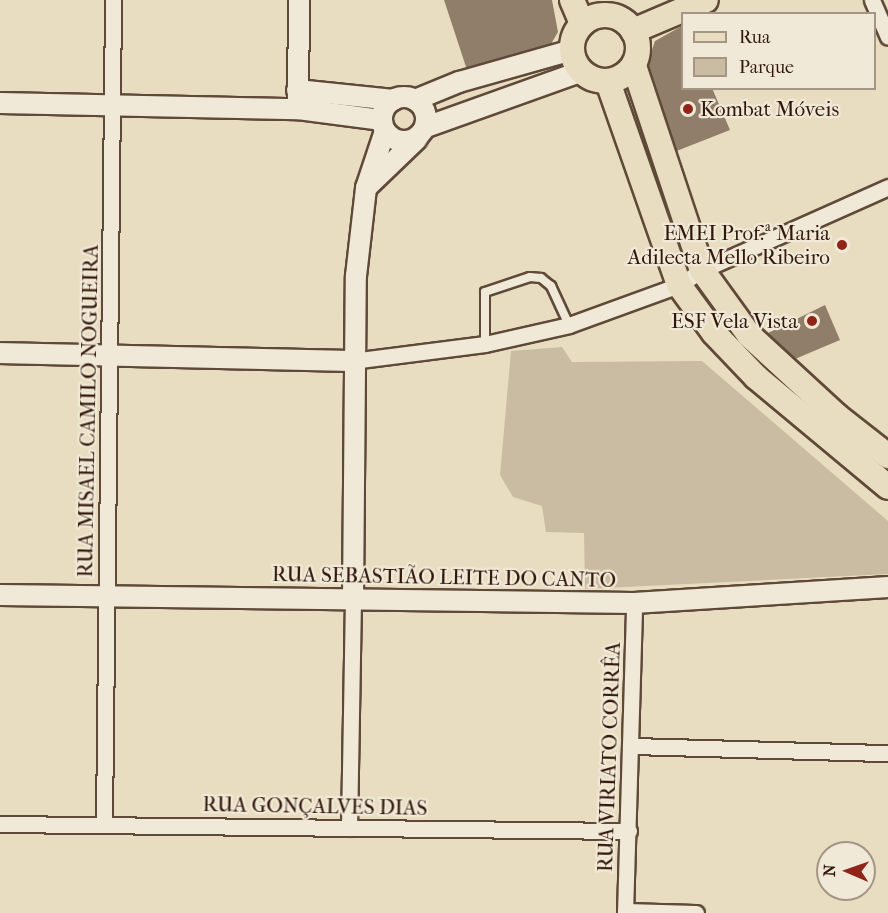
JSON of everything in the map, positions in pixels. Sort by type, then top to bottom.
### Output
[{"type":"main road","points":[[572,0],[582,24]]},
{"type":"main road","points":[[633,31],[706,0]]},
{"type":"main road","points":[[888,456],[837,417],[749,334],[702,270],[634,66],[638,48],[633,31],[610,7],[582,24],[575,34],[576,61],[608,82],[679,285],[714,333],[756,377],[888,487]]},
{"type":"main road","points":[[608,82],[618,79],[634,66]]},
{"type":"street","name":"RUA MISAEL CAMILO NOGUEIRA","points":[[104,823],[111,356],[113,0]]},
{"type":"street","points":[[297,99],[299,0]]},
{"type":"street","points":[[872,0],[888,37]]},
{"type":"street","points":[[297,99],[383,125],[399,141],[576,61]]},
{"type":"street","points":[[0,103],[112,105],[297,99],[415,100],[459,82],[576,61]]},
{"type":"street","points":[[349,828],[353,599],[352,361],[356,276],[366,188],[383,125],[385,108],[393,100]]},
{"type":"street","points":[[366,188],[421,133],[423,107],[415,100]]},
{"type":"street","points":[[0,353],[352,361],[485,344],[570,325],[679,285],[702,270],[888,187]]},
{"type":"street","name":"RUA SEBASTIÃO LEITE DO CANTO","points":[[0,595],[107,599],[353,599],[634,603],[888,587]]},
{"type":"street","name":"RUA VIRIATO CORRÊA","points":[[625,912],[632,746],[634,603]]},
{"type":"street","points":[[632,746],[888,753]]},
{"type":"street","name":"RUA GONÇALVES DIAS","points":[[0,824],[104,823],[629,831]]},
{"type":"street","points":[[625,912],[696,913]]},
{"type":"lane","points":[[485,344],[484,292],[497,285],[530,277],[541,278],[551,286],[570,325]]},
{"type":"green space","points":[[562,347],[572,362],[702,361],[888,521],[888,574],[585,589],[584,533],[546,532],[542,506],[513,497],[500,475],[511,351]]},
{"type":"building","points":[[444,0],[552,0],[558,32],[551,44],[467,70]]},
{"type":"building","name":"Kombat Móveis","points":[[681,27],[681,90],[713,90],[730,130],[669,154],[643,76],[655,41]]},
{"type":"building","name":"ESF Vela Vista","points":[[825,305],[840,340],[788,362],[760,337]]},
{"type":"place","name":"Kombat Móveis","points":[[688,109]]},
{"type":"place","name":"EMEI Prof.ª Maria Adilecta Mello Ribeiro","points":[[842,245]]},
{"type":"place","name":"ESF Vela Vista","points":[[812,321]]}]
